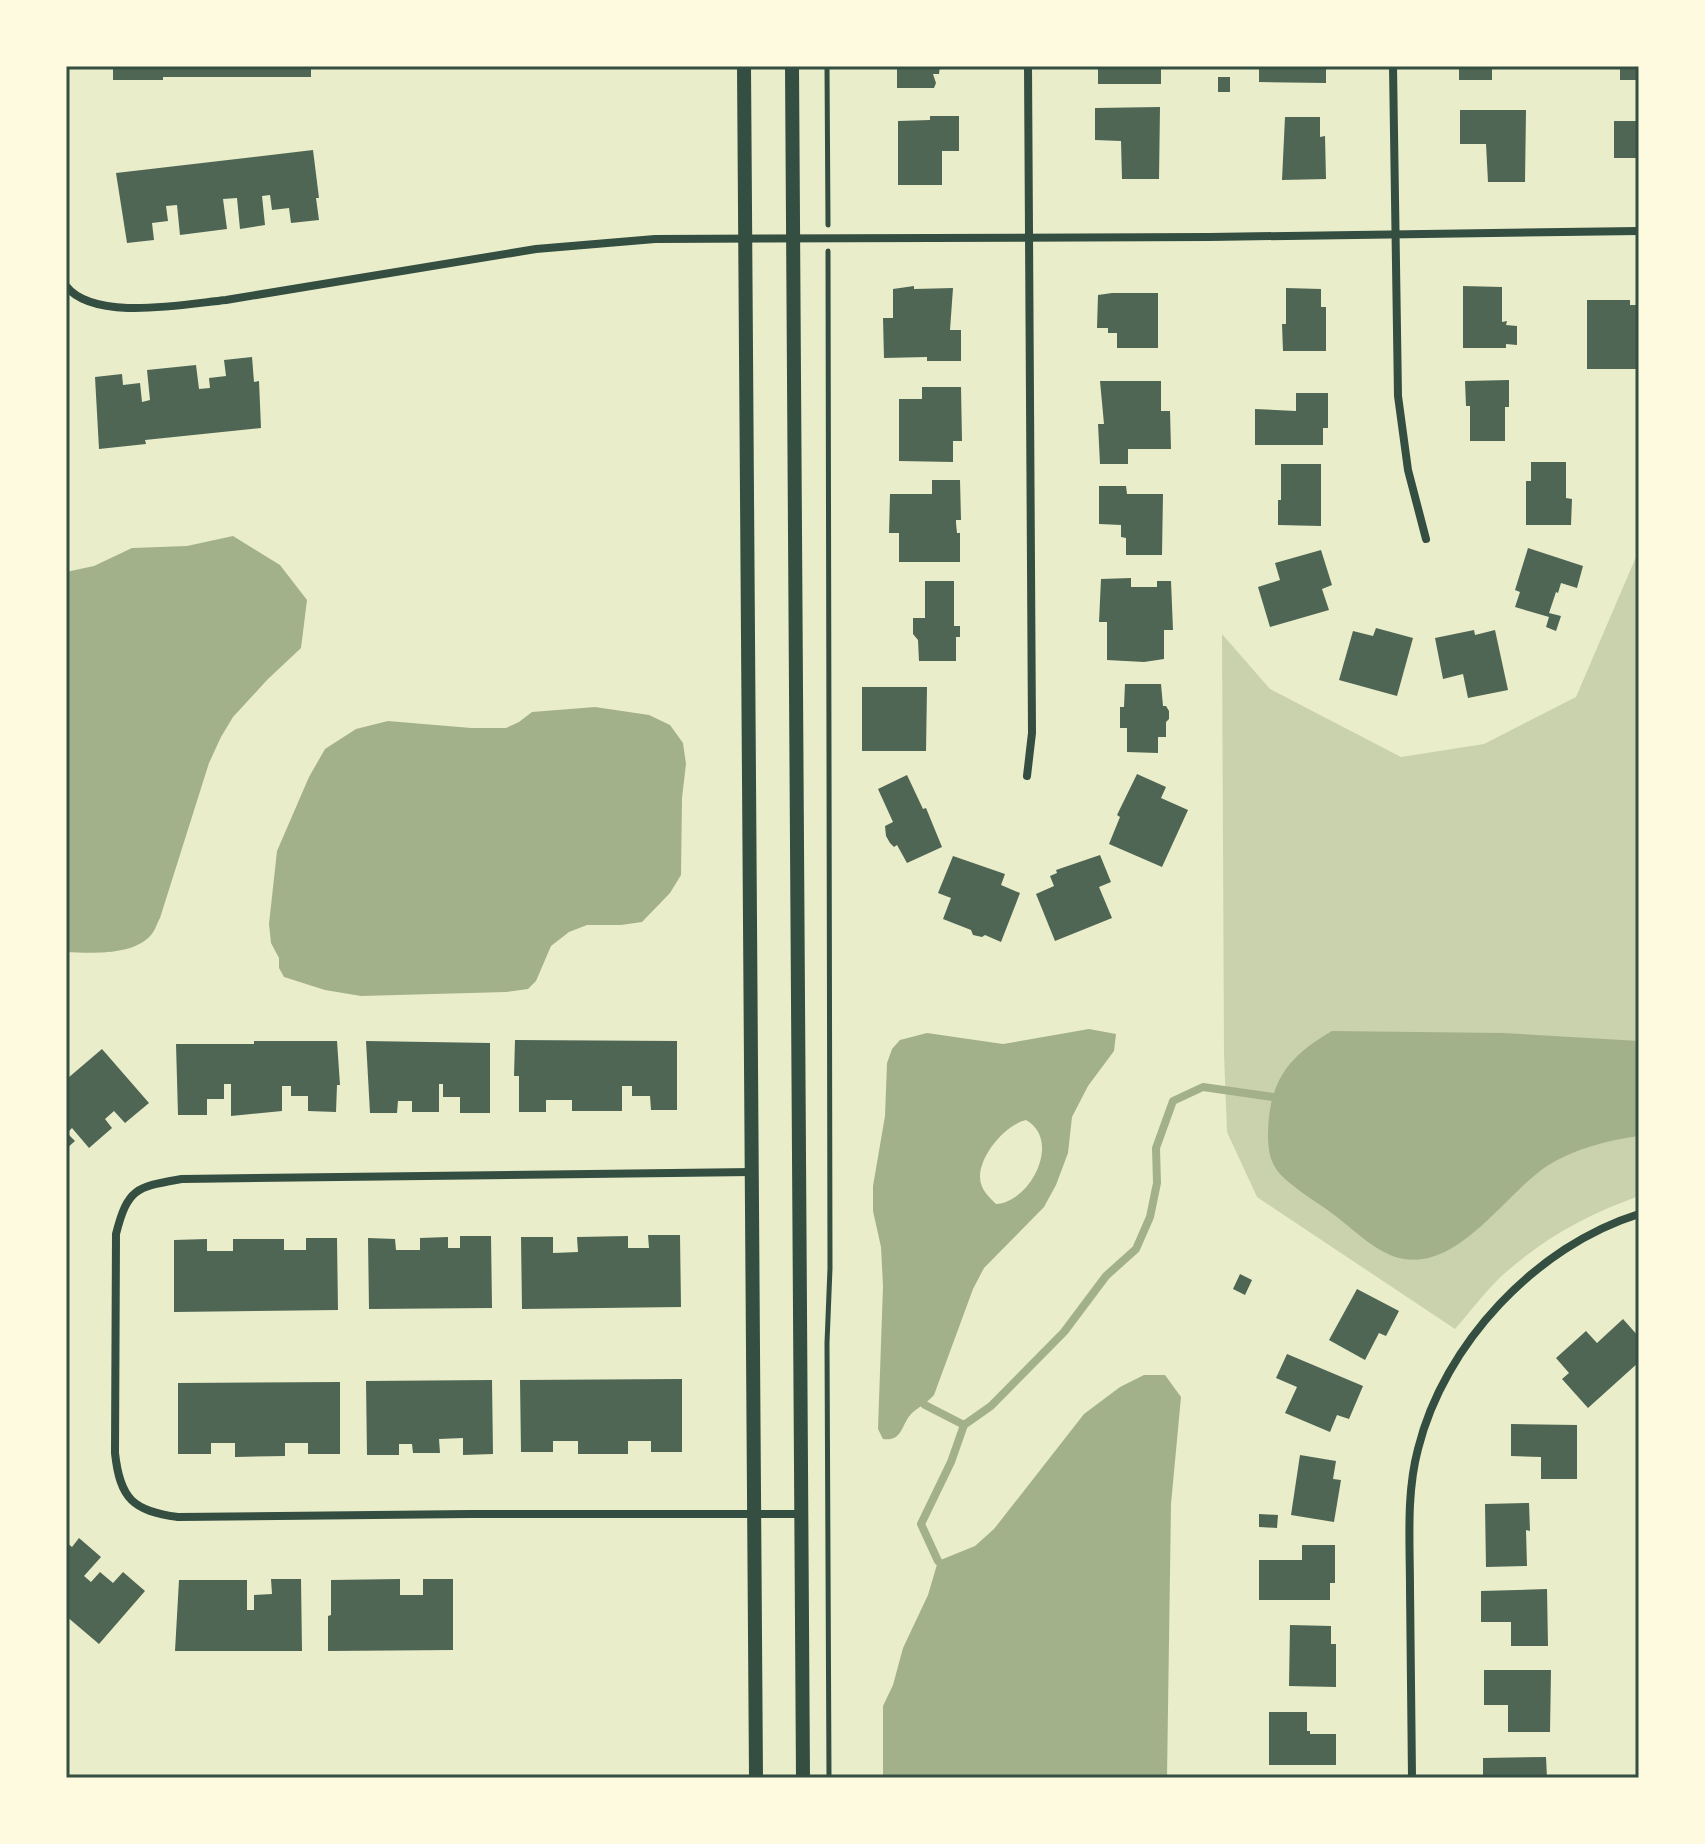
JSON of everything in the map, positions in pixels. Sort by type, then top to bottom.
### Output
[{"type":"street","points":[[744,66],[756,1778]]},
{"type":"street","points":[[792,66],[803,1778]]},
{"type":"street","points":[[1027,776],[1032,733],[1028,66]]},
{"type":"street","points":[[1393,66],[1398,396],[1408,470],[1426,539]]},
{"type":"street","points":[[67,288],[83,301],[109,307],[180,305],[454,261],[577,244],[655,239],[1639,231]]},
{"type":"street","points":[[753,1172],[182,1179],[144,1186],[130,1197],[121,1214],[116,1234],[115,1453],[118,1479],[131,1500],[150,1513],[178,1517],[802,1514]]},
{"type":"street","points":[[1412,1778],[1409,1512],[1418,1449],[1437,1397],[1467,1344],[1511,1290],[1563,1250],[1608,1224],[1639,1214]]},
{"type":"path","points":[[827,66],[828,208]]},
{"type":"path","points":[[828,274],[829,1778]]},
{"type":"shaded area","points":[[233,536],[280,565],[307,600],[301,648],[233,717],[221,737],[209,763],[160,918],[152,933],[143,942],[123,950],[66,952],[66,572],[94,566],[132,548],[187,546]]},
{"type":"shaded area","points":[[1639,550],[1639,1196],[1585,1219],[1536,1248],[1498,1279],[1455,1329],[1257,1197],[1227,1132],[1222,634],[1270,689],[1401,757],[1484,744],[1576,697]]},
{"type":"shaded area","points":[[595,707],[649,715],[670,725],[683,743],[686,764],[682,798],[681,875],[670,893],[642,922],[587,925],[569,932],[551,946],[536,981],[528,989],[361,996],[325,990],[284,977],[271,943],[269,924],[277,851],[309,777],[325,749],[356,729],[388,721],[506,728],[532,712]]},
{"type":"shaded area","points":[[1089,1029],[1116,1034],[1114,1051],[1088,1086],[1072,1117],[1068,1153],[1044,1207],[984,1268],[973,1289],[934,1395],[908,1417],[898,1435],[883,1439],[878,1429],[883,1286],[881,1247],[873,1211],[873,1186],[885,1116],[887,1063],[892,1049],[900,1040],[927,1033],[1003,1044]],"holes":[[[1026,1120],[1036,1129],[1042,1155],[1038,1169],[1021,1193],[1009,1201],[996,1204],[980,1181],[984,1160],[1002,1134],[1018,1123]]]},
{"type":"shaded area","points":[[1332,1031],[1504,1033],[1639,1041],[1639,1136],[1592,1146],[1547,1166],[1480,1227],[1444,1252],[1424,1259],[1395,1257],[1368,1242],[1292,1185],[1279,1173],[1271,1159],[1269,1115],[1277,1085],[1304,1050]]},
{"type":"shaded area","points":[[1144,1375],[1165,1375],[1181,1397],[1171,1504],[1167,1778],[883,1778],[883,1706],[893,1685],[903,1648],[928,1595],[938,1561],[975,1546],[994,1529],[1084,1414],[1120,1387]]},
{"type":"building","points":[[113,66],[311,66],[311,77],[113,80]]},
{"type":"building","points":[[897,66],[940,66],[939,74],[933,74],[934,88],[897,88]]},
{"type":"building","points":[[1098,66],[1161,66],[1161,84],[1098,84]]},
{"type":"building","points":[[1259,66],[1326,66],[1326,83],[1259,82]]},
{"type":"building","points":[[1459,66],[1492,66],[1492,80],[1459,80]]},
{"type":"building","points":[[1620,66],[1639,66],[1639,80],[1620,80]]},
{"type":"building","points":[[1218,77],[1230,77],[1230,92],[1218,92]]},
{"type":"building","points":[[1160,107],[1159,179],[1122,179],[1121,141],[1095,140],[1095,108]]},
{"type":"building","points":[[1460,110],[1526,110],[1525,182],[1488,182],[1486,144],[1460,144]]},
{"type":"building","points":[[930,116],[959,116],[959,151],[942,151],[942,185],[898,185],[898,121],[930,120]]},
{"type":"building","points":[[1285,117],[1320,117],[1320,137],[1325,136],[1326,179],[1282,180]]},
{"type":"building","points":[[1614,121],[1639,121],[1639,158],[1614,158]]},
{"type":"building","points":[[313,150],[319,220],[291,223],[289,208],[272,210],[270,195],[262,196],[265,225],[240,229],[237,198],[223,199],[227,229],[180,235],[177,205],[166,206],[168,221],[152,223],[154,240],[127,243],[116,173]]},
{"type":"building","points":[[914,286],[914,289],[953,288],[950,330],[961,330],[961,361],[927,361],[927,357],[884,358],[883,318],[893,318],[893,289]]},
{"type":"building","points":[[1463,286],[1502,287],[1502,322],[1517,326],[1517,345],[1463,348]]},
{"type":"building","points":[[1286,288],[1321,289],[1321,307],[1326,307],[1326,351],[1283,351]]},
{"type":"building","points":[[1158,293],[1158,348],[1117,348],[1117,333],[1108,333],[1108,328],[1097,328],[1098,295]]},
{"type":"building","points":[[1587,300],[1630,300],[1630,305],[1639,305],[1639,369],[1587,369]]},
{"type":"building","points":[[252,357],[254,382],[259,381],[261,428],[145,440],[146,444],[99,449],[95,377],[122,374],[123,385],[140,383],[142,402],[150,400],[147,370],[196,365],[199,389],[210,388],[209,378],[226,376],[224,360]]},
{"type":"building","points":[[1509,380],[1505,441],[1470,441],[1470,406],[1466,406],[1465,381]]},
{"type":"building","points":[[1100,381],[1161,381],[1161,411],[1170,411],[1171,449],[1128,449],[1128,464],[1100,464],[1098,424],[1104,424]]},
{"type":"building","points":[[922,387],[961,387],[962,441],[953,441],[953,462],[899,461],[899,399],[922,399]]},
{"type":"building","points":[[1296,393],[1328,393],[1328,428],[1323,428],[1323,445],[1255,445],[1255,409],[1296,411]]},
{"type":"building","points":[[1531,462],[1566,462],[1566,498],[1572,499],[1571,525],[1526,525],[1526,481],[1531,481]]},
{"type":"building","points":[[1281,464],[1321,464],[1321,526],[1278,525]]},
{"type":"building","points":[[932,480],[960,480],[961,520],[956,520],[956,523],[957,533],[960,533],[960,562],[899,562],[899,533],[889,533],[890,494],[932,494]]},
{"type":"building","points":[[1099,486],[1126,486],[1127,494],[1163,494],[1162,555],[1126,555],[1126,538],[1121,537],[1121,525],[1099,524]]},
{"type":"building","points":[[1528,548],[1583,566],[1577,588],[1561,583],[1556,592],[1549,613],[1561,616],[1556,631],[1546,627],[1549,617],[1515,607],[1520,592],[1515,590]]},
{"type":"building","points":[[1321,550],[1332,585],[1322,589],[1329,610],[1270,627],[1258,587],[1280,580],[1275,563]]},
{"type":"building","points":[[1131,578],[1131,587],[1157,587],[1157,581],[1171,581],[1173,630],[1164,630],[1164,659],[1144,662],[1107,660],[1107,622],[1099,622],[1101,579]]},
{"type":"building","points":[[925,581],[954,581],[954,626],[960,626],[960,637],[956,637],[956,661],[919,661],[913,618],[925,618]]},
{"type":"building","points":[[1376,628],[1413,638],[1397,696],[1339,680],[1353,631],[1373,636]]},
{"type":"building","points":[[1474,630],[1475,635],[1495,630],[1508,690],[1468,698],[1463,674],[1443,679],[1435,638]]},
{"type":"building","points":[[1125,684],[1161,684],[1163,706],[1169,711],[1169,719],[1166,722],[1166,737],[1158,737],[1158,753],[1127,752],[1127,728],[1120,728]]},
{"type":"building","points":[[862,687],[927,687],[926,751],[862,751]]},
{"type":"building","points":[[1137,774],[1166,787],[1161,798],[1188,810],[1162,867],[1109,844],[1120,817],[1117,815]]},
{"type":"building","points":[[907,775],[923,809],[926,808],[942,847],[907,863],[897,845],[894,847],[886,836],[885,826],[893,822],[878,789]]},
{"type":"building","points":[[1100,855],[1111,882],[1099,887],[1112,918],[1055,941],[1036,894],[1054,886],[1050,876],[1057,873],[1056,870]]},
{"type":"building","points":[[953,856],[1005,874],[1001,885],[1020,893],[1001,942],[985,935],[973,935],[971,930],[943,919],[951,898],[938,893]]},
{"type":"building","points":[[515,1040],[677,1041],[677,1110],[651,1110],[650,1096],[632,1096],[632,1086],[622,1086],[622,1111],[572,1111],[572,1100],[546,1100],[546,1112],[519,1112],[519,1076],[514,1076]]},
{"type":"building","points":[[254,1041],[337,1041],[340,1085],[337,1085],[336,1112],[308,1111],[308,1096],[291,1096],[291,1086],[282,1086],[282,1111],[231,1116],[231,1084],[224,1084],[224,1099],[207,1099],[207,1115],[178,1115],[176,1044],[254,1044]]},
{"type":"building","points":[[366,1041],[490,1043],[490,1113],[460,1113],[460,1097],[443,1097],[443,1084],[439,1084],[439,1112],[412,1112],[412,1101],[398,1101],[397,1113],[370,1113]]},
{"type":"building","points":[[102,1049],[149,1103],[125,1123],[114,1111],[105,1119],[112,1128],[89,1148],[72,1128],[67,1133],[75,1141],[66,1149],[66,1076],[68,1078]]},
{"type":"building","points":[[648,1235],[680,1235],[681,1307],[522,1309],[521,1237],[553,1237],[553,1253],[578,1252],[577,1237],[628,1236],[628,1248],[649,1248]]},
{"type":"building","points":[[460,1236],[491,1236],[492,1308],[369,1309],[368,1238],[395,1239],[396,1250],[420,1250],[420,1238],[448,1237],[448,1248],[460,1248]]},
{"type":"building","points":[[306,1238],[337,1238],[338,1310],[174,1312],[174,1240],[207,1239],[207,1251],[233,1251],[233,1239],[284,1239],[284,1250],[306,1250]]},
{"type":"building","points":[[1240,1274],[1252,1280],[1245,1295],[1233,1289]]},
{"type":"building","points":[[1357,1289],[1399,1311],[1386,1336],[1379,1333],[1365,1360],[1329,1340]]},
{"type":"building","points":[[1623,1319],[1639,1337],[1639,1362],[1588,1408],[1562,1379],[1569,1373],[1556,1358],[1586,1331],[1597,1343]]},
{"type":"building","points":[[1287,1354],[1363,1386],[1349,1419],[1337,1415],[1330,1432],[1285,1413],[1297,1387],[1276,1378]]},
{"type":"building","points":[[682,1379],[682,1452],[651,1452],[651,1441],[628,1441],[628,1454],[578,1454],[578,1441],[553,1441],[553,1452],[521,1452],[520,1380]]},
{"type":"building","points":[[492,1380],[493,1454],[463,1455],[463,1438],[439,1439],[440,1453],[413,1453],[412,1444],[399,1444],[399,1455],[367,1455],[366,1381]]},
{"type":"building","points":[[340,1382],[340,1454],[308,1454],[308,1443],[285,1443],[285,1456],[235,1457],[235,1443],[211,1443],[211,1454],[178,1454],[178,1383]]},
{"type":"building","points":[[1511,1424],[1577,1425],[1577,1479],[1541,1479],[1541,1457],[1511,1456]]},
{"type":"building","points":[[1300,1455],[1336,1461],[1333,1479],[1341,1480],[1334,1522],[1291,1515]]},
{"type":"building","points":[[1529,1503],[1527,1566],[1486,1567],[1485,1504]]},
{"type":"building","points":[[1259,1514],[1278,1515],[1277,1528],[1259,1527]]},
{"type":"building","points":[[79,1538],[101,1557],[84,1576],[91,1582],[100,1572],[113,1583],[123,1572],[145,1591],[99,1644],[66,1616],[66,1542],[72,1547]]},
{"type":"building","points":[[1302,1545],[1335,1545],[1335,1583],[1330,1583],[1330,1600],[1259,1600],[1259,1560],[1302,1560]]},
{"type":"building","points":[[271,1579],[301,1579],[302,1651],[175,1651],[179,1580],[247,1580],[247,1610],[254,1610],[254,1595],[272,1594]]},
{"type":"building","points":[[400,1579],[400,1595],[423,1595],[423,1579],[453,1579],[453,1650],[328,1651],[331,1580]]},
{"type":"building","points":[[1547,1589],[1548,1646],[1511,1646],[1511,1622],[1481,1622],[1481,1591]]},
{"type":"building","points":[[1290,1625],[1331,1626],[1331,1644],[1336,1644],[1336,1687],[1289,1686]]},
{"type":"building","points":[[1484,1670],[1551,1670],[1550,1732],[1508,1732],[1508,1705],[1484,1705]]},
{"type":"building","points":[[1269,1712],[1307,1712],[1307,1731],[1310,1734],[1336,1734],[1336,1765],[1269,1765]]},
{"type":"building","points":[[1546,1757],[1547,1778],[1483,1778],[1483,1758]]},
{"type":"waterway","points":[[938,1561],[921,1524],[951,1462],[964,1425],[991,1406],[1064,1332],[1106,1276],[1136,1249],[1150,1217],[1157,1183],[1156,1148],[1173,1101],[1203,1087],[1273,1097]]},
{"type":"waterway","points":[[925,1405],[964,1425]]}]
